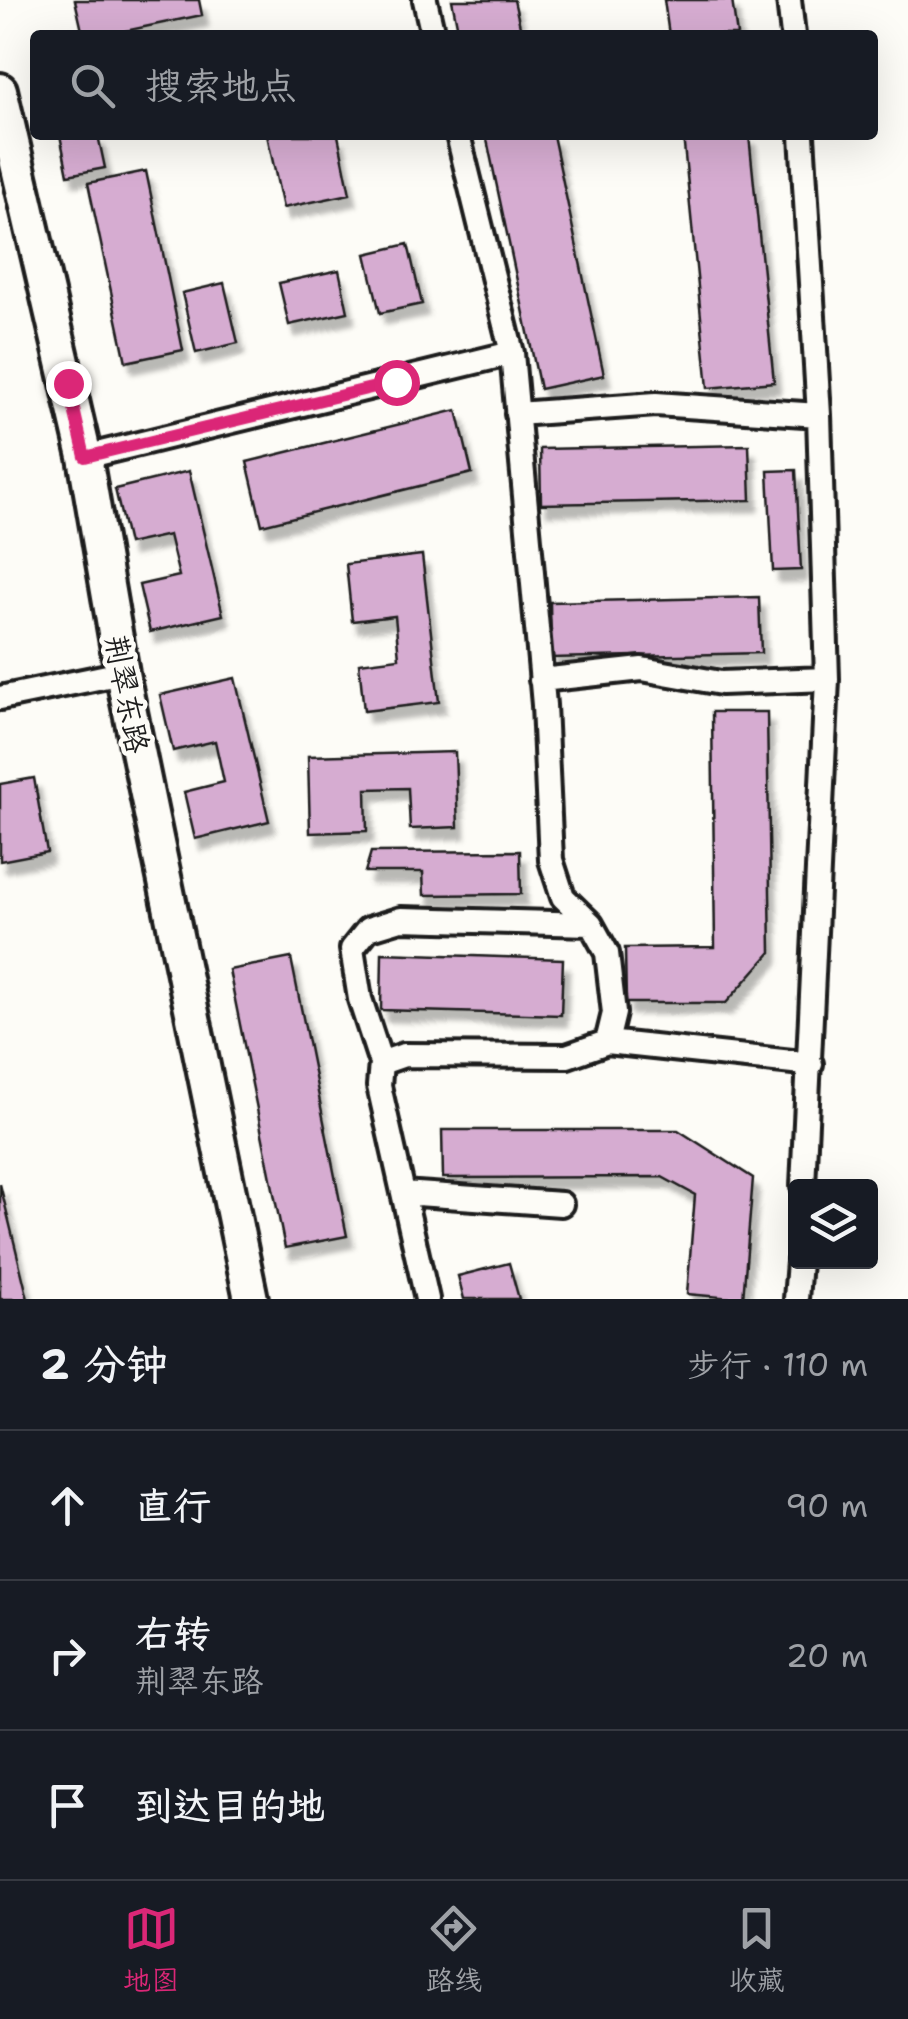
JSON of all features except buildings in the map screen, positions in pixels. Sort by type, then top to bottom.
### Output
[{"type":"street","points":[[425,0],[433,30]]},
{"type":"street","points":[[790,0],[793,30]]},
{"type":"street","name":"荆翠东路","points":[[0,90],[85,457],[122,673],[251,1299]]},
{"type":"street","points":[[459,140],[512,354],[542,680],[552,860],[564,897],[591,924],[608,954],[614,1013],[607,1042]]},
{"type":"street","points":[[802,140],[819,415],[827,679],[803,1179]]},
{"type":"street","points":[[85,457],[512,354]]},
{"type":"street","points":[[518,414],[656,404],[819,415]]},
{"type":"street","points":[[542,680],[642,669],[720,683],[827,679]]},
{"type":"street","points":[[0,698],[122,673]]},
{"type":"street","points":[[427,1299],[379,1086],[382,1063],[360,999],[352,948],[368,928],[401,920],[591,924]]},
{"type":"street","points":[[382,1063],[404,1056],[567,1056],[607,1042],[811,1064]]},
{"type":"street","points":[[404,1193],[561,1204]]},
{"type":"street","points":[[796,1299],[798,1269]]},
{"type":"route","points":[[68,383],[85,457],[396,382]]}]
